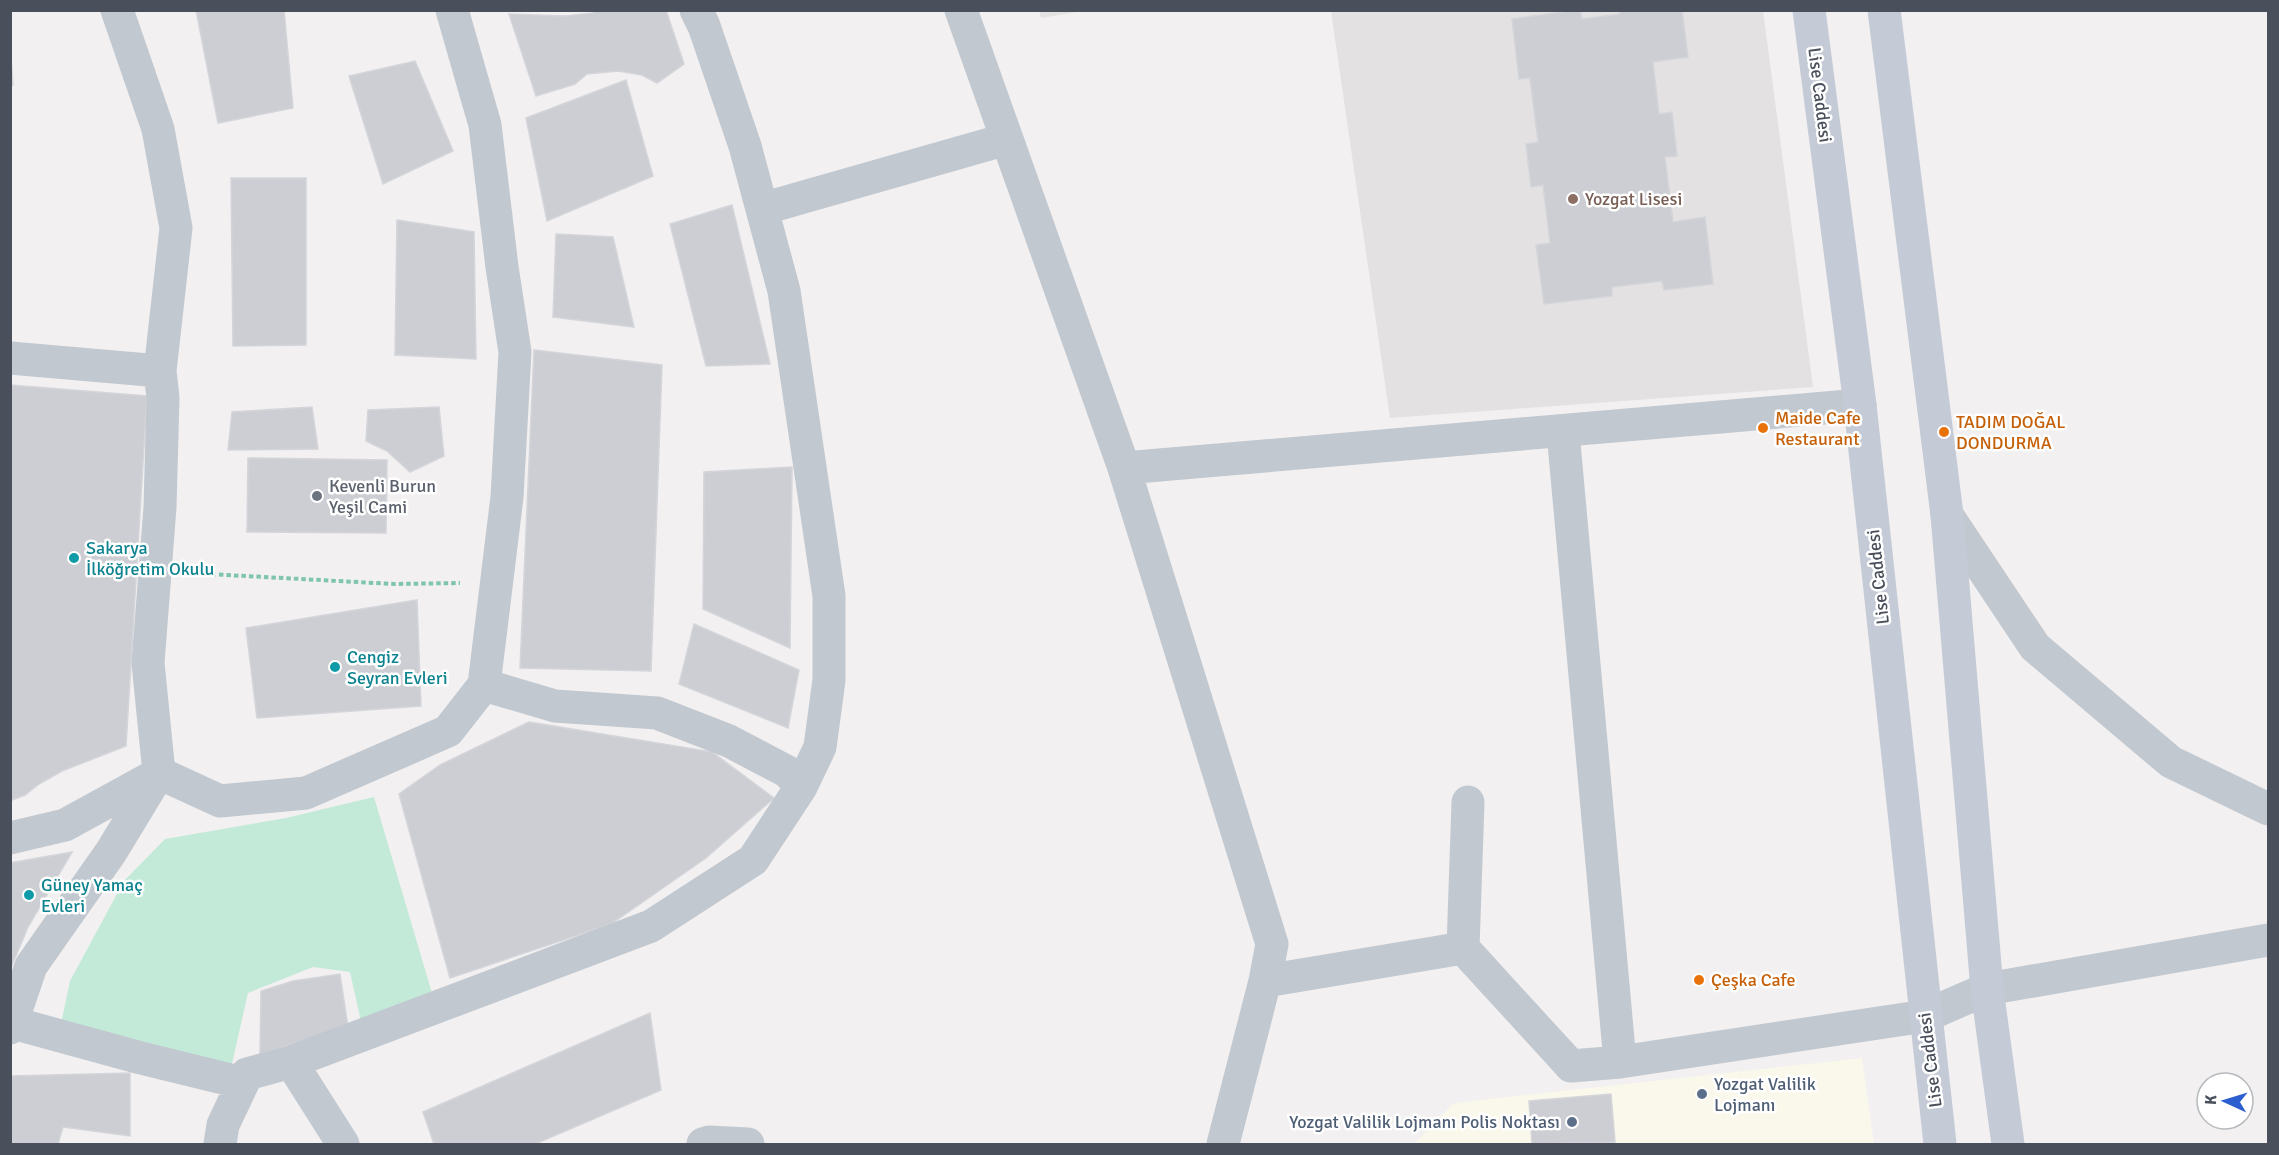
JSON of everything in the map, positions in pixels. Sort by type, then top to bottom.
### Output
[{"type":"street","points":[[117,10],[158,129],[176,228],[160,371],[163,398],[160,507],[148,663],[159,773],[111,852],[31,966],[12,1025],[243,1083]]},
{"type":"street","points":[[159,773],[220,801],[306,793],[448,730],[484,685],[507,497],[515,352],[502,267],[485,124],[452,10]]},
{"type":"street","points":[[220,1144],[223,1125],[247,1074],[291,1062],[651,926],[753,860],[801,787],[820,747],[829,680],[829,596],[784,291],[745,146],[696,10]]},
{"type":"street","points":[[962,10],[1124,468],[1272,944],[1265,981],[1223,1144]]},
{"type":"street","name":"Lise Caddesi","points":[[1809,10],[1860,405],[1940,1144]]},
{"type":"street","points":[[1884,10],[1947,515],[1987,990],[2008,1144]]},
{"type":"street","points":[[762,209],[1007,139]]},
{"type":"street","points":[[10,358],[160,371]]},
{"type":"street","points":[[1124,468],[1860,405]]},
{"type":"street","points":[[1563,432],[1620,1062]]},
{"type":"street","points":[[1947,515],[2035,647],[2171,762],[2268,809]]},
{"type":"street","points":[[484,685],[555,706],[657,713],[729,741],[788,772],[801,787]]},
{"type":"street","points":[[10,838],[65,825],[159,773]]},
{"type":"street","points":[[1468,802],[1463,948],[1571,1066],[1620,1062],[1925,1016],[1987,990],[2268,940]]},
{"type":"street","points":[[1265,981],[1463,948]]},
{"type":"street","points":[[291,1062],[343,1144]]},
{"type":"street","points":[[703,1144],[709,1142],[748,1144]]},
{"type":"path","points":[[155,570],[394,584],[496,583]]},
{"type":"shaded area","points":[[1039,10],[1083,10],[1083,11],[1041,18]]},
{"type":"shaded area","name":"Yozgat Lisesi","points":[[1331,11],[1763,11],[1813,387],[1390,418]]},
{"type":"shaded area","name":"Yozgat Valilik Lojmanı","points":[[1862,1058],[1874,1144],[1414,1144],[1454,1103]]},
{"type":"green space","points":[[374,797],[432,993],[362,1026],[350,972],[313,967],[248,993],[231,1068],[61,1024],[70,981],[124,881],[165,839],[286,818]]},
{"type":"building","points":[[196,10],[284,10],[293,108],[218,123]]},
{"type":"building","points":[[593,10],[666,10],[684,64],[657,83],[642,75],[618,71],[587,74],[575,84],[536,96],[509,14],[565,16],[593,13]]},
{"type":"building","points":[[1580,10],[1582,19],[1620,14],[1619,10],[1682,10],[1688,57],[1653,62],[1659,114],[1672,112],[1677,156],[1665,157],[1673,222],[1705,217],[1713,284],[1664,290],[1662,281],[1612,287],[1612,296],[1544,304],[1536,245],[1550,243],[1543,185],[1531,187],[1526,144],[1538,142],[1530,78],[1519,79],[1512,19]]},
{"type":"building","points":[[10,45],[13,85],[10,86]]},
{"type":"building","points":[[415,61],[453,151],[383,184],[349,76]]},
{"type":"building","points":[[626,80],[653,176],[547,221],[526,118]]},
{"type":"building","points":[[231,178],[306,178],[306,345],[233,346]]},
{"type":"building","points":[[732,205],[770,364],[706,366],[670,224]]},
{"type":"building","points":[[397,220],[474,232],[476,359],[395,355]]},
{"type":"building","points":[[556,234],[613,237],[634,327],[553,317]]},
{"type":"building","points":[[534,350],[662,365],[651,671],[520,668]]},
{"type":"building","name":"Sakarya İlköğretim Okulu","points":[[10,385],[147,396],[126,746],[62,771],[25,795],[10,801]]},
{"type":"building","points":[[312,407],[318,449],[228,450],[232,412]]},
{"type":"building","points":[[439,407],[444,456],[410,472],[387,451],[366,441],[368,410]]},
{"type":"building","name":"Kevenli Burun Yeşil Cami","points":[[248,458],[387,460],[386,533],[247,532]]},
{"type":"building","points":[[792,467],[790,648],[703,609],[704,472]]},
{"type":"building","name":"Cengiz Seyran Evleri","points":[[417,600],[421,706],[257,718],[246,628]]},
{"type":"building","points":[[694,624],[799,670],[788,728],[679,684]]},
{"type":"building","points":[[529,722],[712,752],[774,798],[706,858],[611,924],[450,978],[399,794],[440,765]]},
{"type":"building","name":"Güney Yamaç Evleri","points":[[72,852],[28,927],[10,970],[10,863]]},
{"type":"building","points":[[340,974],[348,1027],[260,1054],[261,991],[293,981]]},
{"type":"building","points":[[650,1013],[661,1090],[535,1144],[434,1144],[423,1112]]},
{"type":"building","points":[[130,1073],[130,1136],[63,1127],[58,1144],[10,1144],[10,1076]]},
{"type":"building","name":"Yozgat Valilik Lojmanı Polis Noktası","points":[[1611,1094],[1615,1142],[1532,1144],[1529,1101]]},
{"type":"place","name":"Yozgat Lisesi","points":[[1573,199]]},
{"type":"place","name":"Maide Cafe Restaurant","points":[[1763,428]]},
{"type":"place","name":"TADIM DOĞAL DONDURMA","points":[[1944,432]]},
{"type":"place","name":"Kevenli Burun Yeşil Cami","points":[[317,496]]},
{"type":"place","name":"Sakarya İlköğretim Okulu","points":[[74,558]]},
{"type":"place","name":"Cengiz Seyran Evleri","points":[[335,667]]},
{"type":"place","name":"Güney Yamaç Evleri","points":[[29,895]]},
{"type":"place","name":"Çeşka Cafe","points":[[1699,980]]},
{"type":"place","name":"Yozgat Valilik Lojmanı","points":[[1702,1094]]},
{"type":"place","name":"Yozgat Valilik Lojmanı Polis Noktası","points":[[1572,1122]]}]
